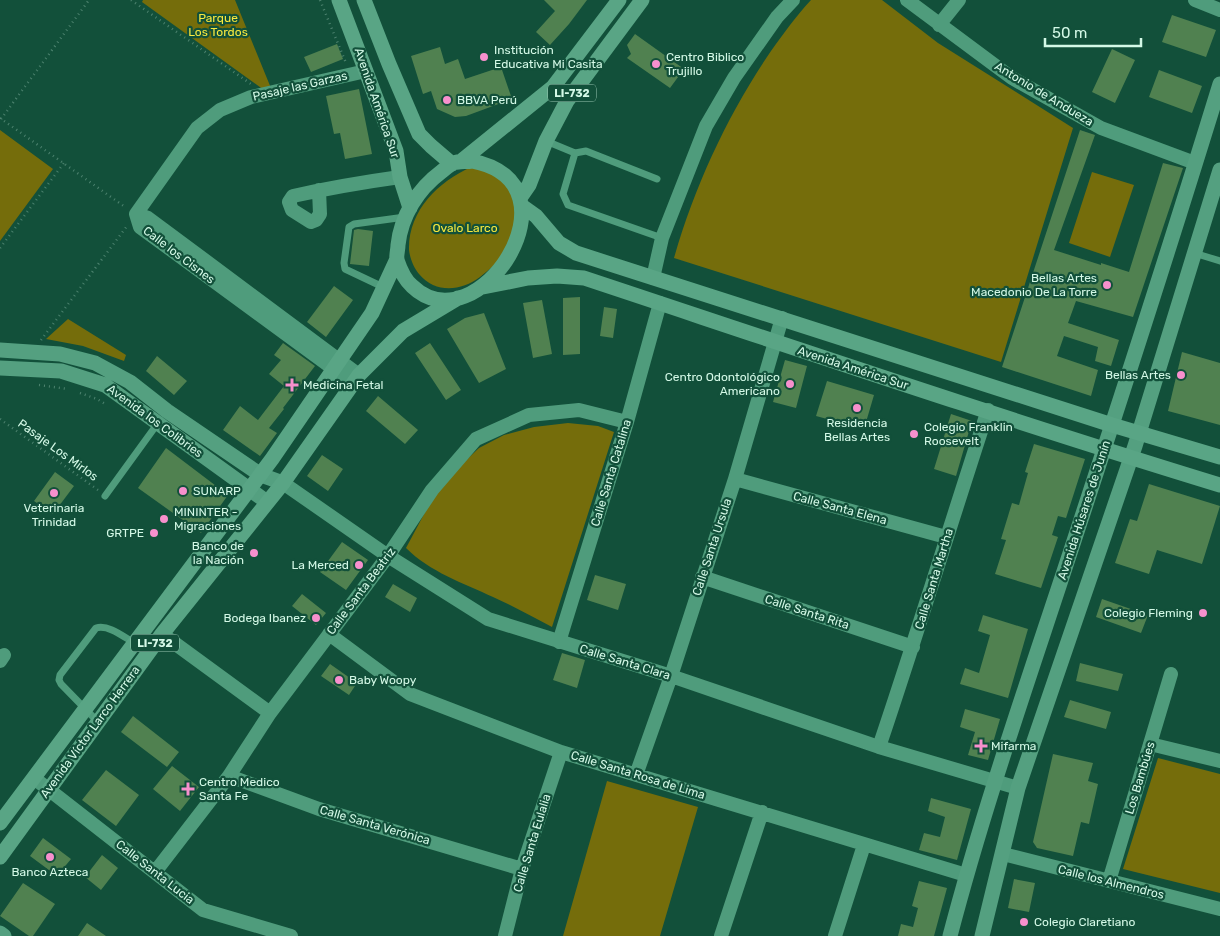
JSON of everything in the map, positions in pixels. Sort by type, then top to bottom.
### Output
[{"type":"main road","name":"Avenida América Sur","points":[[339,0],[396,151],[408,212]]},
{"type":"main road","name":"Avenida América Sur","points":[[364,0],[419,134],[431,146],[456,163]]},
{"type":"main road","name":"LI-732","points":[[456,163],[553,87],[619,0]]},
{"type":"main road","name":"LI-732","points":[[521,202],[546,140],[567,101],[642,0]]},
{"type":"main road","points":[[472,161],[497,169],[513,185],[521,202],[521,225],[517,238],[502,268],[484,287],[458,298],[440,300],[424,296],[411,286],[403,274],[397,259],[399,235],[408,212],[426,185],[456,163],[472,161]]},
{"type":"main road","name":"Avenida América Sur","points":[[521,202],[560,243],[576,253],[1112,425],[1220,457]]},
{"type":"main road","name":"Avenida Víctor Larco Herrera","points":[[0,822],[261,475],[372,313],[397,259]]},
{"type":"main road","name":"Avenida América Sur","points":[[484,287],[528,278],[557,276],[584,278],[774,343],[988,410],[1131,458],[1220,484]]},
{"type":"main road","name":"Avenida Víctor Larco Herrera","points":[[0,857],[162,634],[283,483],[356,379],[403,331],[458,298]]},
{"type":"street","points":[[653,278],[662,238],[706,126],[734,78],[777,17],[793,0]]},
{"type":"street","name":"Antonio de Andueza","points":[[907,0],[1012,78],[1101,128],[1195,163]]},
{"type":"street","points":[[939,25],[959,0]]},
{"type":"street","points":[[1195,0],[1220,10]]},
{"type":"street","name":"Pasaje las Garzas","points":[[136,214],[197,128],[220,110],[251,97],[366,71]]},
{"type":"street","points":[[566,71],[580,82]]},
{"type":"street","name":"Avenida Húsares de Junín","points":[[950,936],[966,875],[995,782],[1112,425],[1220,84]]},
{"type":"street","points":[[982,936],[1018,788],[1131,458],[1220,170]]},
{"type":"street","points":[[319,190],[400,177]]},
{"type":"street","name":"Calle los Cisnes","points":[[136,214],[148,218],[356,379]]},
{"type":"street","name":"Calle Santa Catalina","points":[[559,642],[627,422],[660,303]]},
{"type":"street","name":"Calle Santa Ursula","points":[[636,775],[671,676],[735,479],[782,318]]},
{"type":"street","name":"Avenida los Colibries","points":[[0,350],[60,354],[95,364],[130,382],[167,411],[261,475]]},
{"type":"street","name":"Avenida los Colibries","points":[[0,368],[61,371],[105,385],[268,502]]},
{"type":"street","name":"Calle Santa Beatriz","points":[[154,872],[229,776],[270,713],[388,556],[432,490],[476,439],[529,415],[579,410],[627,422]]},
{"type":"street","name":"Calle Santa Martha","points":[[879,747],[913,647],[946,537],[988,410]]},
{"type":"street","name":"Calle Santa Clara","points":[[261,475],[283,483],[388,556],[488,619],[671,676],[879,747],[1018,788]]},
{"type":"street","name":"Calle Santa Elena","points":[[735,479],[946,537]]},
{"type":"street","name":"Calle Santa Rita","points":[[702,577],[913,647]]},
{"type":"street","points":[[162,634],[270,713]]},
{"type":"street","name":"Calle Santa Rosa de Lima","points":[[329,634],[410,694],[562,752],[966,875]]},
{"type":"street","name":"Los Bambúes","points":[[1109,881],[1171,674]]},
{"type":"street","points":[[1150,744],[1220,761]]},
{"type":"street","name":"Calle Santa Eulalia","points":[[505,936],[522,869],[562,752]]},
{"type":"street","name":"Calle Santa Verónica","points":[[229,776],[319,809],[522,869]]},
{"type":"street","name":"Calle Santa Lucia","points":[[34,778],[202,910],[291,936]]},
{"type":"street","points":[[721,936],[762,812]]},
{"type":"street","points":[[835,936],[864,845]]},
{"type":"street","name":"Calle los Almendros","points":[[1003,854],[1220,909]]},
{"type":"street","points":[[0,932],[4,936]]},
{"type":"lane","points":[[546,140],[575,153],[586,151],[657,179]]},
{"type":"lane","points":[[575,153],[563,194],[568,205],[662,238]]},
{"type":"lane","points":[[383,287],[345,268],[349,227],[354,224],[408,212]]},
{"type":"lane","points":[[1194,253],[1220,261]]},
{"type":"lane","points":[[105,496],[167,411]]},
{"type":"lane","points":[[98,722],[61,684],[59,680],[60,675],[96,628],[102,626],[134,643],[148,653]]},
{"type":"path","points":[[32,352],[136,214],[1,118],[89,0]]},
{"type":"path","points":[[131,0],[265,94]]},
{"type":"path","points":[[320,0],[351,74]]},
{"type":"path","points":[[0,248],[64,163]]},
{"type":"path","points":[[32,384],[66,388],[97,399],[112,408]]},
{"type":"path","name":"Pasaje Los Mirlos","points":[[0,419],[105,496]]},
{"type":"green space","name":"Parque Los Tordos","points":[[143,0],[235,0],[275,98],[142,2]]},
{"type":"green space","points":[[811,0],[882,0],[938,43],[1073,128],[1001,362],[674,258],[692,204],[727,125],[771,51]]},
{"type":"green space","points":[[0,130],[53,169],[0,241]]},
{"type":"green space","name":"Ovalo Larco","points":[[471,167],[498,169],[520,206],[513,234],[505,253],[473,282],[449,288],[433,285],[419,274],[411,260],[409,250],[410,236],[414,223],[419,211],[437,190],[447,181]]},
{"type":"green space","points":[[1092,172],[1134,185],[1110,257],[1069,243]]},
{"type":"green space","points":[[68,319],[126,355],[124,361],[83,346],[46,339]]},
{"type":"green space","points":[[568,423],[598,426],[614,432],[552,627],[436,570],[406,548],[439,486],[479,448],[504,435],[534,427]]},
{"type":"green space","points":[[1158,758],[1220,774],[1220,893],[1123,869]]},
{"type":"green space","points":[[607,781],[698,807],[660,936],[563,936]]},
{"type":"building","points":[[544,0],[587,0],[550,45],[536,32],[555,11]]},
{"type":"building","points":[[1172,15],[1216,30],[1206,57],[1162,42]]},
{"type":"building","name":"Centro Biblico Trujillo","points":[[635,34],[684,69],[670,88],[627,58],[631,54],[627,45]]},
{"type":"building","points":[[337,44],[343,59],[311,72],[304,57]]},
{"type":"building","points":[[440,47],[445,64],[458,59],[465,79],[501,67],[512,99],[466,116],[455,117],[437,109],[431,91],[423,94],[411,56]]},
{"type":"building","points":[[1112,49],[1135,60],[1115,103],[1092,92]]},
{"type":"building","points":[[1159,70],[1202,86],[1192,113],[1149,97]]},
{"type":"building","points":[[359,89],[372,154],[345,159],[340,133],[334,134],[326,96]]},
{"type":"building","points":[[1080,130],[1095,135],[1054,250],[1129,272],[1163,163],[1183,168],[1133,317],[1076,301],[1068,323],[1119,340],[1111,366],[1095,361],[1098,347],[1064,336],[1057,356],[1098,370],[1091,396],[1002,367]]},
{"type":"building","points":[[354,230],[373,231],[369,266],[350,264]]},
{"type":"building","points":[[334,286],[353,300],[326,337],[307,322]]},
{"type":"building","points":[[580,297],[580,354],[563,355],[563,298]]},
{"type":"building","points":[[542,300],[552,354],[533,358],[523,303]]},
{"type":"building","points":[[604,307],[617,309],[613,338],[600,336]]},
{"type":"building","points":[[484,313],[506,369],[479,383],[447,329],[465,318]]},
{"type":"building","points":[[283,343],[315,366],[269,428],[277,433],[260,456],[223,430],[240,406],[258,420],[284,386],[269,374],[281,360],[274,355]]},
{"type":"building","points":[[430,343],[461,390],[446,400],[415,353]]},
{"type":"building","points":[[1182,352],[1220,363],[1220,425],[1168,411]]},
{"type":"building","points":[[157,356],[187,381],[174,395],[146,371]]},
{"type":"building","name":"Centro Odontológico Americano","points":[[785,360],[807,366],[796,408],[773,402]]},
{"type":"building","points":[[827,381],[874,395],[864,429],[816,416]]},
{"type":"building","points":[[378,396],[418,430],[405,444],[366,411]]},
{"type":"building","points":[[951,414],[972,421],[956,476],[934,469]]},
{"type":"building","points":[[1034,444],[1085,459],[1066,518],[1058,516],[1052,535],[1058,537],[1041,588],[995,574],[1006,540],[1001,539],[1012,503],[1019,505],[1028,473],[1025,472]]},
{"type":"building","name":"SUNARP","points":[[166,448],[228,495],[201,533],[138,488]]},
{"type":"building","points":[[322,455],[343,469],[328,491],[307,476]]},
{"type":"building","name":"Veterinaria Trinidad","points":[[55,472],[74,486],[53,514],[34,501]]},
{"type":"building","points":[[1149,484],[1220,506],[1202,564],[1157,550],[1149,574],[1115,563],[1130,519],[1137,521]]},
{"type":"building","points":[[342,542],[368,560],[346,590],[320,572]]},
{"type":"building","points":[[595,575],[626,584],[618,610],[587,600]]},
{"type":"building","points":[[393,584],[417,598],[410,612],[385,597]]},
{"type":"building","points":[[302,594],[326,613],[316,625],[292,606]]},
{"type":"building","points":[[1102,599],[1148,615],[1141,633],[1096,617]]},
{"type":"building","points":[[983,615],[1028,629],[1008,698],[960,684],[965,668],[979,673],[990,635],[978,631]]},
{"type":"building","points":[[562,653],[585,660],[577,688],[553,680]]},
{"type":"building","points":[[1080,663],[1123,674],[1118,691],[1076,681]]},
{"type":"building","name":"Baby Woopy","points":[[330,664],[357,683],[349,695],[321,676]]},
{"type":"building","points":[[1070,700],[1111,712],[1106,729],[1064,717]]},
{"type":"building","points":[[965,709],[1000,719],[988,760],[968,755],[975,732],[960,727]]},
{"type":"building","points":[[133,716],[179,752],[167,767],[121,732]]},
{"type":"building","points":[[1053,754],[1093,763],[1088,781],[1098,784],[1089,824],[1081,822],[1073,856],[1037,848],[1033,842]]},
{"type":"building","points":[[172,766],[199,787],[180,811],[153,789]]},
{"type":"building","points":[[106,770],[139,795],[116,826],[82,800]]},
{"type":"building","points":[[931,798],[971,809],[957,860],[919,850],[924,833],[940,837],[945,817],[928,811]]},
{"type":"building","name":"Banco Azteca","points":[[43,838],[71,859],[57,876],[30,856]]},
{"type":"building","points":[[102,855],[118,868],[101,890],[85,877]]},
{"type":"building","points":[[1014,879],[1035,883],[1029,912],[1008,908]]},
{"type":"building","points":[[919,881],[947,888],[934,936],[898,936],[901,924],[913,927],[918,908],[912,906]]},
{"type":"building","points":[[23,883],[55,904],[33,936],[29,936],[0,916]]},
{"type":"building","points":[[87,923],[106,936],[78,936]]},
{"type":"place","name":"Institución Educativa Mi Casita","points":[[484,57]]},
{"type":"place","name":"Centro Biblico Trujillo","points":[[656,64]]},
{"type":"place","name":"BBVA Perú","points":[[447,100]]},
{"type":"place","name":"Bellas Artes Macedonio De La Torre","points":[[1107,285]]},
{"type":"place","name":"Bellas Artes","points":[[1181,375]]},
{"type":"place","name":"Centro Odontológico Americano","points":[[790,384]]},
{"type":"place","name":"Medicina Fetal","points":[[292,385]]},
{"type":"place","name":"Residencia Bellas Artes","points":[[857,408]]},
{"type":"place","name":"Colegio Franklin Roosevelt","points":[[914,434]]},
{"type":"place","name":"SUNARP","points":[[183,491]]},
{"type":"place","name":"Veterinaria Trinidad","points":[[54,493]]},
{"type":"place","name":"MININTER - Migraciones","points":[[164,519]]},
{"type":"place","name":"GRTPE","points":[[154,533]]},
{"type":"place","name":"Banco de la Nación","points":[[254,553]]},
{"type":"place","name":"La Merced","points":[[359,565]]},
{"type":"place","name":"Colegio Fleming","points":[[1203,613]]},
{"type":"place","name":"Bodega Ibanez","points":[[316,618]]},
{"type":"place","name":"Baby Woopy","points":[[339,680]]},
{"type":"place","name":"Mifarma","points":[[981,746]]},
{"type":"place","name":"Centro Medico Santa Fe","points":[[188,789]]},
{"type":"place","name":"Banco Azteca","points":[[50,857]]},
{"type":"place","name":"Colegio Claretiano","points":[[1024,922]]}]
